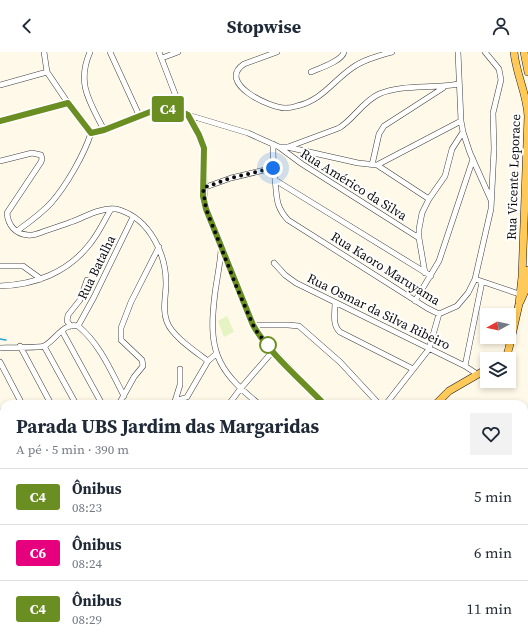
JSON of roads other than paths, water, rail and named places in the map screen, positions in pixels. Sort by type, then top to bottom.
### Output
[{"type":"main road","name":"Rua Vicente Leporace","points":[[508,352],[519,304],[524,295],[522,277],[528,116],[527,104],[517,69],[514,52]]},
{"type":"main road","points":[[524,52],[528,72]]},
{"type":"main road","points":[[524,295],[528,270]]},
{"type":"main road","points":[[440,400],[449,391],[478,374]]},
{"type":"street","points":[[17,231],[50,203],[73,172],[87,146],[91,133],[47,72],[44,52]]},
{"type":"street","points":[[90,52],[84,83],[85,90],[104,130]]},
{"type":"street","points":[[110,52],[139,115]]},
{"type":"street","points":[[159,52],[182,112]]},
{"type":"street","points":[[162,58],[178,52]]},
{"type":"street","points":[[277,52],[244,64],[237,71],[236,77],[237,82],[245,91],[266,102],[285,108],[296,107],[317,98],[356,65],[392,52]]},
{"type":"street","points":[[311,72],[337,60],[343,56],[344,52]]},
{"type":"street","points":[[458,52],[458,84],[463,132],[473,159],[492,201]]},
{"type":"street","name":"Rua Kaoro Maruyama","points":[[273,144],[273,168],[276,198],[283,215],[288,220],[415,301],[439,314],[457,306],[468,293],[475,279],[492,201],[494,149],[493,113],[501,80],[499,69],[484,52]]},
{"type":"street","points":[[0,85],[47,72]]},
{"type":"street","points":[[287,147],[333,131],[344,125],[363,105],[379,94],[398,89],[444,87],[458,84]]},
{"type":"street","points":[[374,165],[379,134],[384,126],[444,87]]},
{"type":"street","points":[[428,88],[432,92],[432,95]]},
{"type":"street","points":[[0,121],[68,103]]},
{"type":"street","name":"Rua Américo da Silva","points":[[91,133],[104,130],[139,115],[161,108],[182,112],[248,133],[279,147],[302,164],[419,238]]},
{"type":"street","points":[[188,115],[204,148],[203,188],[206,209],[253,325],[273,351],[320,400]]},
{"type":"street","points":[[374,165],[461,121]]},
{"type":"street","points":[[425,273],[419,238],[422,213],[429,199],[445,176],[452,149],[463,132]]},
{"type":"street","points":[[279,147],[287,147],[358,163],[374,165],[429,199]]},
{"type":"street","points":[[0,161],[32,153],[41,155],[41,162],[7,213],[10,227],[17,231],[28,235],[34,235],[70,223],[99,211],[111,209],[119,210],[133,217],[149,232],[159,247],[165,271],[164,309],[167,323],[175,334],[208,362]]},
{"type":"street","points":[[415,301],[431,276],[438,261],[473,159]]},
{"type":"street","points":[[203,188],[231,178],[273,168]]},
{"type":"street","points":[[275,180],[431,276]]},
{"type":"street","points":[[0,286],[28,283],[51,275],[81,254],[90,244],[111,209]]},
{"type":"street","name":"Rua Batalha","points":[[78,326],[101,285],[133,217]]},
{"type":"street","points":[[122,400],[134,377],[143,366],[142,360],[121,340],[121,328],[131,302],[159,247]]},
{"type":"street","points":[[222,249],[212,317],[212,332],[216,354],[223,368],[241,388],[255,400]]},
{"type":"street","name":"Rua Osmar da Silva Ribeiro","points":[[274,263],[285,275],[296,283],[465,366],[478,374]]},
{"type":"street","points":[[0,266],[23,266],[42,279]]},
{"type":"street","points":[[475,279],[524,295]]},
{"type":"street","points":[[71,326],[67,321],[68,315],[80,300],[87,280]]},
{"type":"street","points":[[465,366],[482,282]]},
{"type":"street","points":[[335,303],[336,329],[413,369]]},
{"type":"street","points":[[389,400],[429,349],[439,314]]},
{"type":"street","points":[[253,325],[299,326],[340,362],[375,400]]},
{"type":"street","points":[[0,348],[44,346],[62,331],[71,326],[78,326],[98,348],[124,396]]},
{"type":"street","points":[[62,331],[100,400]]},
{"type":"street","points":[[20,346],[49,400]]},
{"type":"street","points":[[44,346],[74,400]]},
{"type":"street","points":[[232,400],[273,351]]},
{"type":"street","points":[[187,400],[187,397],[208,362],[216,354]]},
{"type":"street","points":[[0,362],[20,400]]},
{"type":"street","points":[[174,400],[180,385],[180,369]]},
{"type":"street","points":[[179,400],[187,397]]},
{"type":"waterway","points":[[0,339],[6,340]]}]
